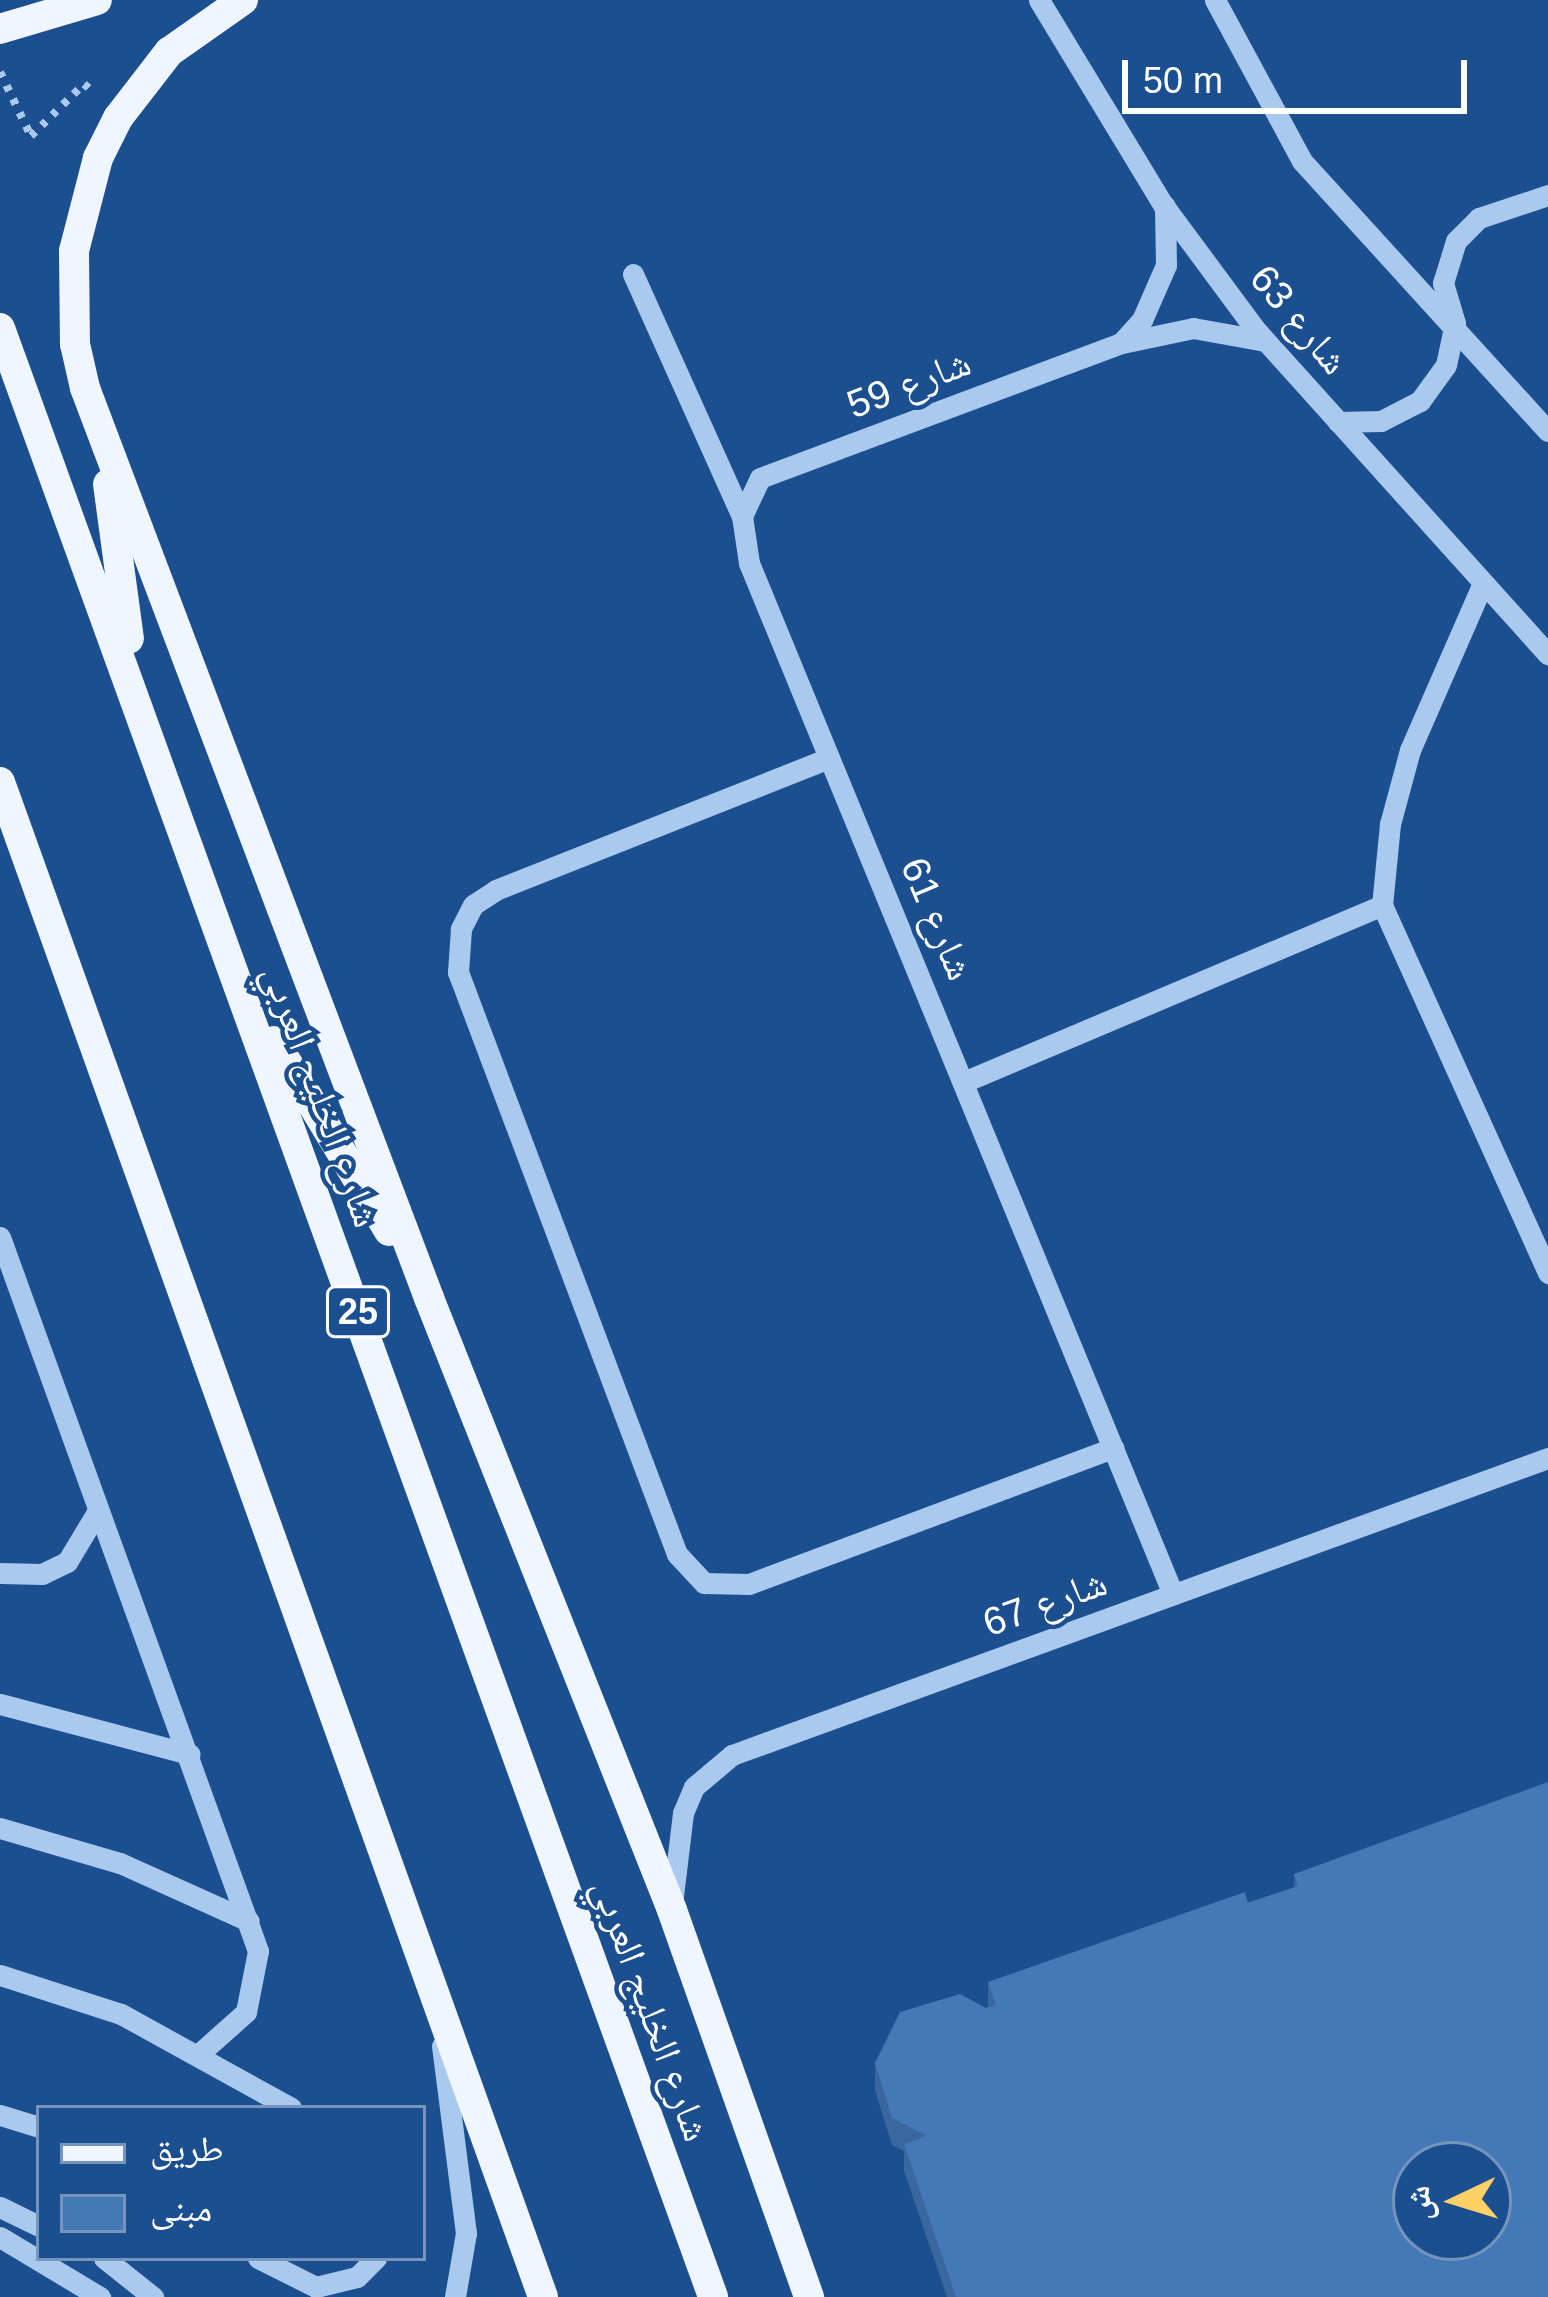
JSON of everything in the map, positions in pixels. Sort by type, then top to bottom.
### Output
[{"type":"main road","points":[[0,28],[97,0]]},
{"type":"main road","points":[[243,0],[169,52],[118,118],[74,251],[75,344],[100,431],[429,1298],[672,1910],[809,2297]]},
{"type":"main road","name":"شارع الخليج العربي","points":[[0,328],[713,2297]]},
{"type":"main road","points":[[100,431],[138,703]]},
{"type":"main road","points":[[0,782],[432,1974],[543,2297]]},
{"type":"main road","points":[[238,981],[429,1298]]},
{"type":"street","name":"شارع 63","points":[[1039,0],[1165,206],[1265,340],[1548,654]]},
{"type":"street","points":[[1215,0],[1302,160],[1455,322],[1548,431]]},
{"type":"street","points":[[1338,422],[1381,421],[1420,401],[1446,365],[1455,322],[1443,283],[1456,241],[1479,218],[1548,195]]},
{"type":"street","points":[[1122,343],[1142,320],[1166,265],[1165,206]]},
{"type":"street","name":"شارع 61","points":[[633,274],[742,516],[749,563],[966,1081],[1173,1594]]},
{"type":"street","name":"شارع 59","points":[[742,516],[760,478],[1122,343],[1193,328],[1265,340]]},
{"type":"street","points":[[1483,583],[1410,750],[1390,824],[1382,905],[1548,1274]]},
{"type":"street","points":[[830,758],[496,890],[473,905],[461,929],[458,972],[677,1554],[704,1583],[749,1584],[1113,1448]]},
{"type":"street","points":[[966,1081],[1382,905]]},
{"type":"street","points":[[0,1237],[96,1514],[249,1921],[257,1982],[246,2012],[200,2053]]},
{"type":"street","name":"شارع 67","points":[[672,1910],[683,1813],[694,1787],[732,1755],[1548,1458]]},
{"type":"street","points":[[0,1573],[41,1574],[68,1562],[96,1514]]},
{"type":"street","points":[[0,1704],[189,1754]]},
{"type":"street","points":[[0,1828],[120,1863],[249,1921]]},
{"type":"street","points":[[432,1974],[466,2233],[454,2297]]},
{"type":"street","points":[[0,1975],[121,2014],[200,2053],[286,2105]]},
{"type":"street","points":[[0,2114],[36,2125]]},
{"type":"street","points":[[0,2207],[36,2225]]},
{"type":"street","points":[[0,2237],[36,2259]]},
{"type":"street","points":[[40,2261],[100,2297]]},
{"type":"street","points":[[113,2261],[152,2297]]},
{"type":"street","points":[[264,2261],[316,2287],[356,2276],[373,2261]]},
{"type":"path","points":[[0,72],[31,136],[84,84],[118,118]]},
{"type":"path","points":[[0,111],[14,106]]},
{"type":"building","points":[[1548,1782],[1548,2297],[956,2297],[904,2144],[927,2136],[892,2118],[875,2063],[900,2012],[960,1994],[986,2008],[996,2005],[988,1982],[1245,1892],[1248,1903],[1298,1886],[1294,1874]]}]
